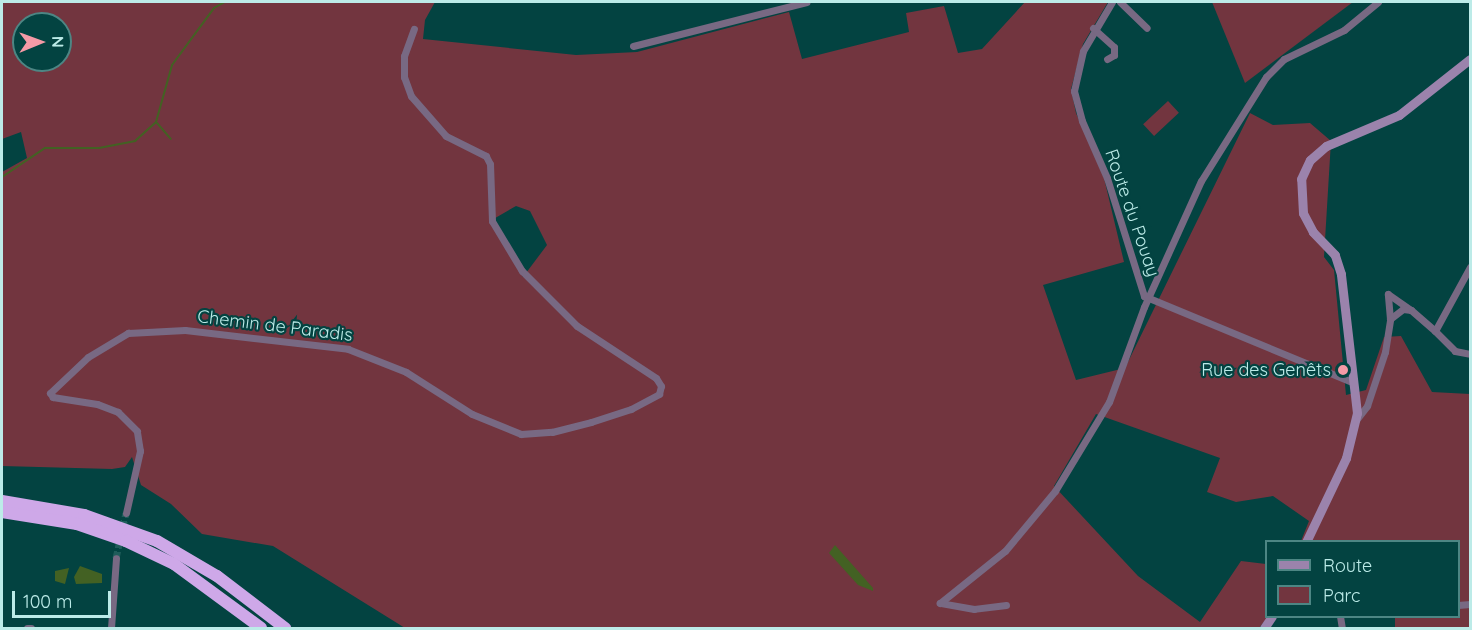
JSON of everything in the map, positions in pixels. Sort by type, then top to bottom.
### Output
[{"type":"highway","points":[[2,501],[84,515],[157,541],[217,576],[285,628]]},
{"type":"highway","points":[[2,512],[77,524],[126,541],[174,564],[261,628]]},
{"type":"main road","points":[[1307,540],[1347,458],[1356,420],[1341,274],[1335,255],[1313,232],[1303,213],[1301,179],[1310,160],[1326,146],[1399,115],[1470,59]]},
{"type":"street","points":[[633,46],[807,2]]},
{"type":"street","name":"Route du Pouay","points":[[1112,2],[1094,28],[1078,66],[1075,102],[1107,178],[1121,232],[1148,300],[1352,382]]},
{"type":"street","points":[[1120,2],[1148,28]]},
{"type":"street","points":[[1006,605],[974,609],[940,603],[1005,550],[1051,498],[1109,402],[1148,300],[1201,181],[1266,77],[1284,58],[1344,30],[1378,2]]},
{"type":"street","points":[[1094,28],[1114,47],[1114,55],[1107,59]]},
{"type":"street","name":"Chemin de Paradis","points":[[126,513],[140,451],[137,430],[118,412],[97,404],[53,397],[50,393],[88,357],[128,333],[186,330],[348,349],[406,372],[472,414],[521,434],[552,432],[591,422],[631,409],[659,394],[661,386],[656,378],[604,346],[547,300],[507,248],[492,221],[490,164],[486,156],[446,136],[411,96],[404,77],[404,56],[414,29]]},
{"type":"street","points":[[1435,331],[1470,267]]},
{"type":"street","points":[[1356,420],[1367,406],[1381,363],[1390,319],[1388,294],[1411,310],[1455,351],[1470,354]]},
{"type":"street","points":[[1390,319],[1403,309],[1411,310]]},
{"type":"street","points":[[111,628],[116,558]]},
{"type":"green space","points":[[2,2],[435,2],[425,20],[423,39],[576,55],[637,52],[789,12],[802,59],[909,32],[906,13],[944,6],[958,53],[982,49],[1025,2],[1108,2],[1083,44],[1071,89],[1076,113],[1104,178],[1124,262],[1043,285],[1076,380],[1125,368],[1250,113],[1273,125],[1310,123],[1331,141],[1324,257],[1334,270],[1346,395],[1366,390],[1384,337],[1401,336],[1432,392],[1470,394],[1470,628],[1395,628],[1395,618],[1460,618],[1460,540],[1301,540],[1309,521],[1273,496],[1236,502],[1207,492],[1220,458],[1096,414],[1054,486],[1138,576],[1200,622],[1241,561],[1265,564],[1265,618],[1267,618],[1259,628],[405,628],[273,546],[202,534],[171,504],[141,485],[132,457],[125,467],[112,469],[2,466],[2,172],[27,158],[21,132],[2,139]],"holes":[[[516,206],[530,211],[547,245],[523,277],[490,221]]]},
{"type":"green space","points":[[1212,2],[1353,2],[1245,83]]},
{"type":"green space","points":[[1168,101],[1179,113],[1154,136],[1143,124]]},
{"type":"shaded area","points":[[835,545],[873,588],[873,591],[858,585],[829,553]]},
{"type":"shaded area","points":[[80,566],[102,574],[102,583],[76,584],[74,577]]},
{"type":"shaded area","points":[[69,568],[65,584],[55,581],[55,571]]},
{"type":"waterway","points":[[2,177],[45,148],[99,148],[135,141],[156,122],[172,65],[214,8],[225,2]]},
{"type":"waterway","points":[[157,123],[171,139]]},
{"type":"tunnel","points":[[116,558],[126,513]]},
{"type":"place","name":"Rue des Genêts","points":[[1343,370]]}]
